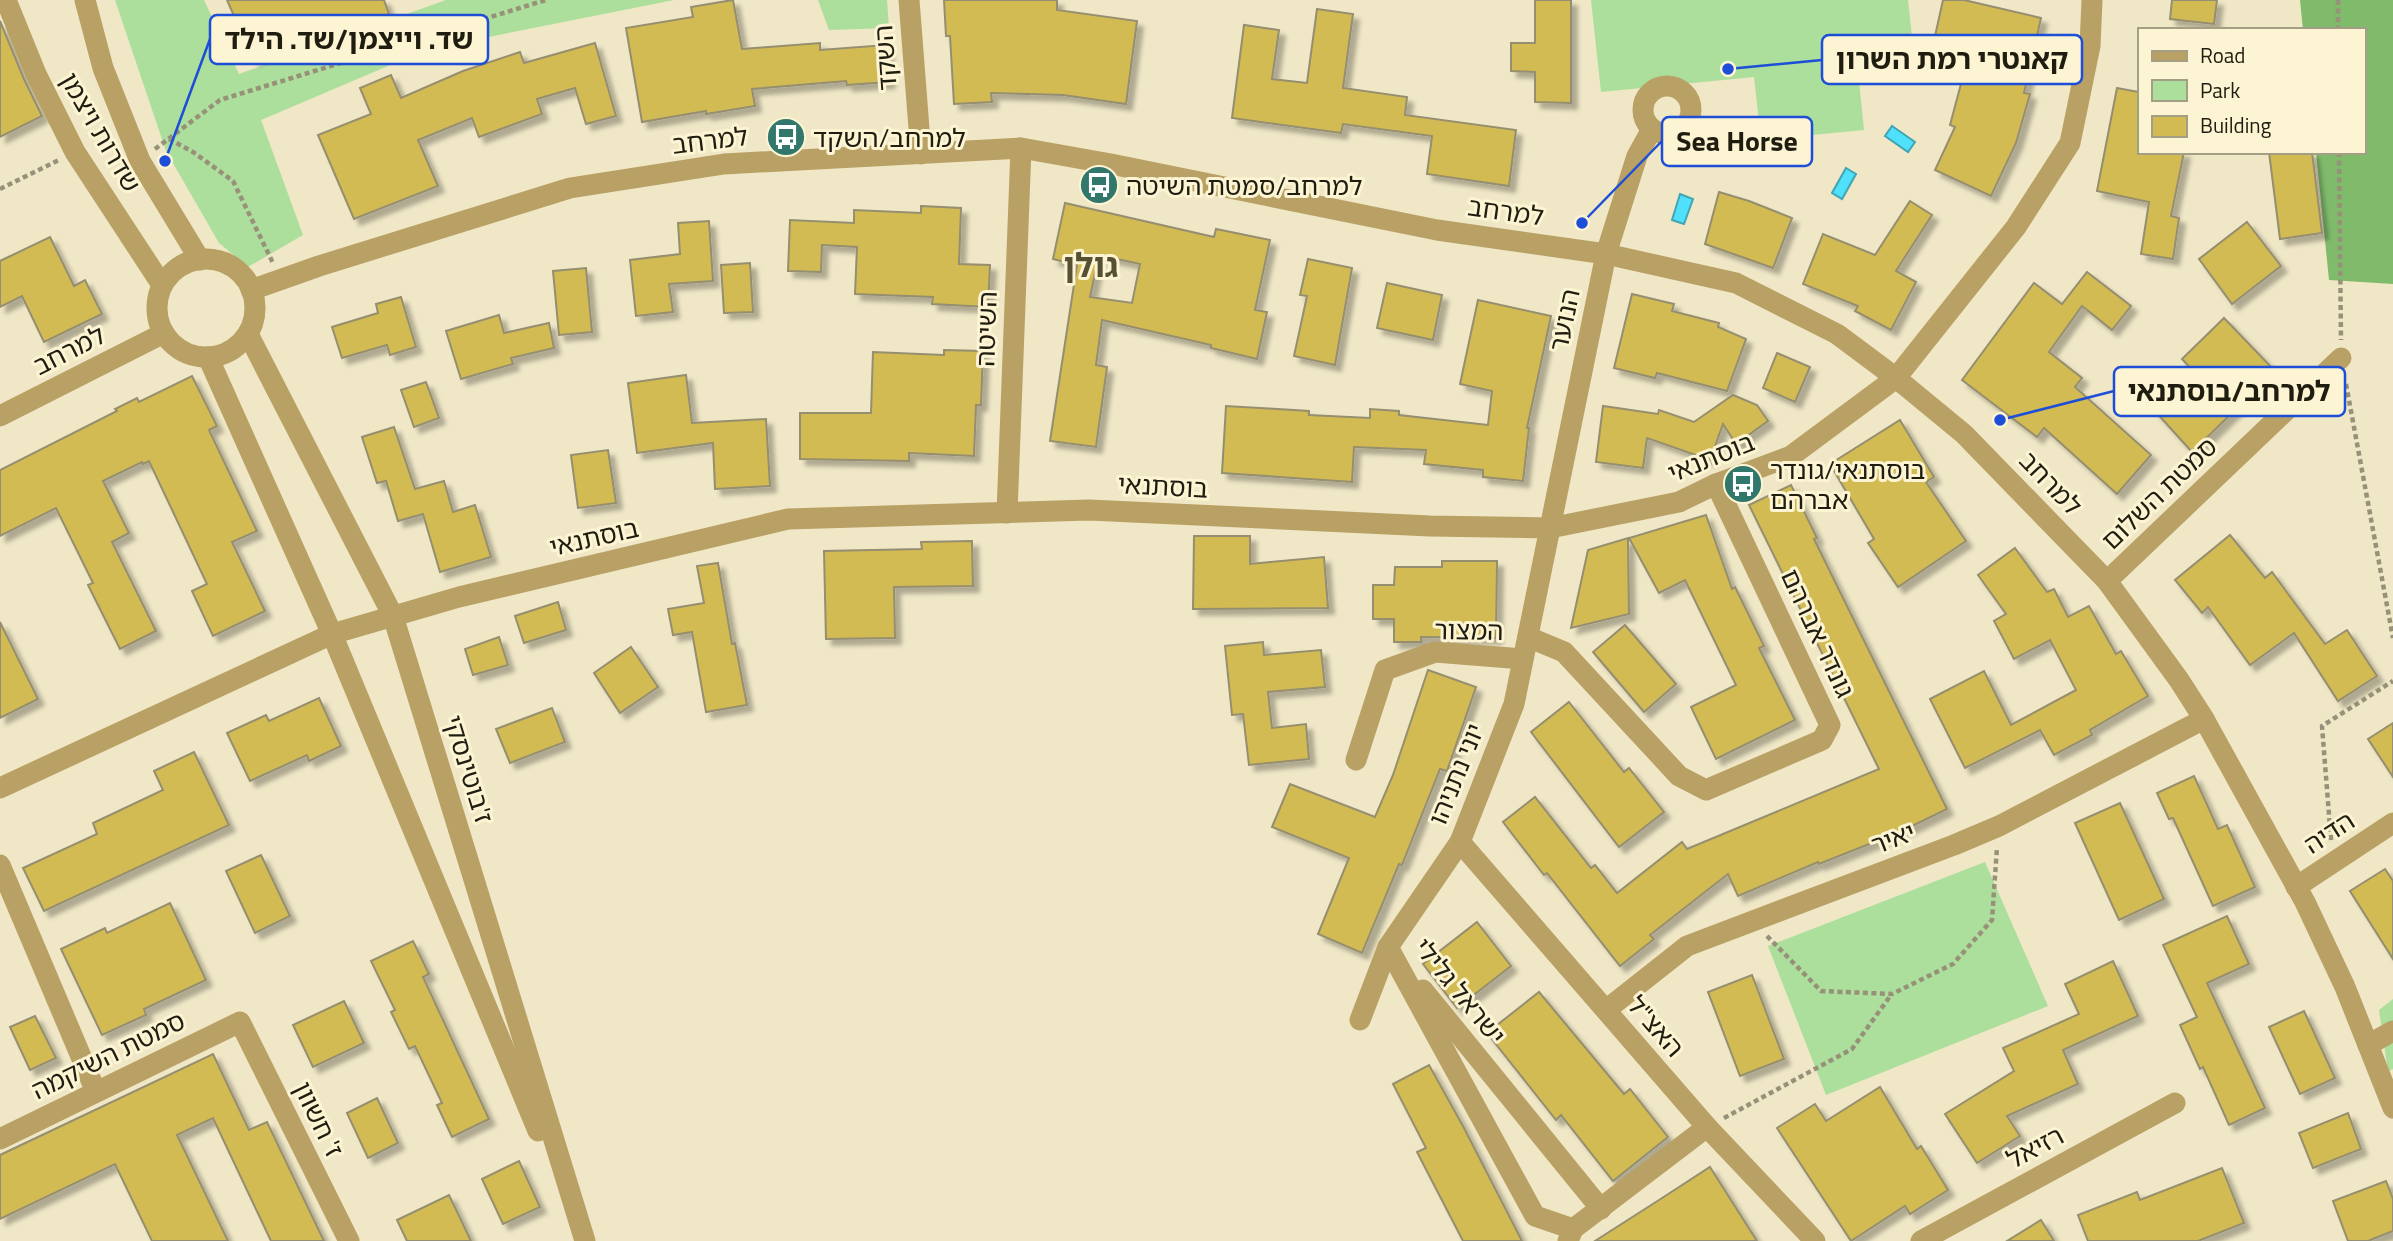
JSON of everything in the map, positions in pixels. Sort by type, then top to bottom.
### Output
[{"type":"street","name":"שדרות ויצמן","points":[[85,0],[103,68],[140,161],[200,260]]},
{"type":"street","name":"השקד","points":[[909,0],[921,154]]},
{"type":"street","name":"בוסתנאי","points":[[0,788],[332,634],[459,597],[788,519],[1089,510],[1430,526],[1550,528],[1679,502],[1716,484],[1791,456],[1896,378],[2016,227],[2070,143],[2090,46],[2092,0]]},
{"type":"street","name":"שדרות ויצמן","points":[[9,4],[36,74],[75,152],[162,285]]},
{"type":"street","name":"הנוער","points":[[1550,528],[1606,254],[1637,156],[1651,129]]},
{"type":"street","name":"למרחב","points":[[251,290],[570,188],[724,164],[1021,148],[1111,163],[1437,230],[1606,254],[1735,283],[1837,334],[1896,378],[1964,434],[2107,581],[2204,719],[2296,887],[2345,988],[2393,1108]]},
{"type":"street","name":"השיטה","points":[[1006,513],[1021,148]]},
{"type":"street","points":[[200,260],[215,260],[230,266],[243,276],[255,304],[248,334],[223,354],[208,357],[191,355],[176,346],[164,333],[158,318],[157,301],[162,285],[178,268],[200,260]]},
{"type":"street","name":"למרחב","points":[[0,416],[164,333]]},
{"type":"street","name":"ז'בוטינסקי","points":[[248,334],[393,616],[585,1241]]},
{"type":"street","name":"ז'בוטינסקי","points":[[208,357],[332,634],[585,1241]]},
{"type":"street","name":"סמטת השלום","points":[[2107,581],[2341,358]]},
{"type":"street","name":"גונדר אברהם","points":[[1528,636],[1564,652],[1679,776],[1706,790],[1822,740],[1830,725],[1716,484]]},
{"type":"street","name":"יוני נתניהו","points":[[1360,1020],[1388,947],[1460,842],[1514,704],[1550,528]]},
{"type":"street","name":"המצור","points":[[1356,760],[1385,670],[1435,652],[1523,659]]},
{"type":"street","name":"יאיר","points":[[1606,1010],[1687,946],[1954,845],[1999,825],[2204,719]]},
{"type":"street","name":"הדיה","points":[[2296,887],[2393,823]]},
{"type":"street","name":"האצ\"ל","points":[[1460,842],[1707,1127],[1815,1241]]},
{"type":"street","points":[[0,865],[96,1092]]},
{"type":"street","name":"ישראל גלילי","points":[[1388,947],[1601,1209]]},
{"type":"street","name":"ישראל גלילי","points":[[1388,947],[1535,1216],[1570,1235],[1707,1127]]},
{"type":"street","name":"סמטת השיקמה","points":[[0,1139],[240,1022]]},
{"type":"street","name":"ז' חשוון","points":[[240,1022],[349,1241]]},
{"type":"street","points":[[2368,1045],[2393,1031]]},
{"type":"street","name":"רזיאל","points":[[1921,1241],[2175,1103]]},
{"type":"path","points":[[140,161],[220,100],[546,0]]},
{"type":"path","points":[[2338,0],[2338,28]]},
{"type":"path","points":[[169,139],[193,152],[233,181],[281,279]]},
{"type":"path","points":[[0,189],[75,152]]},
{"type":"path","points":[[2339,154],[2341,358],[2393,638]]},
{"type":"path","points":[[2333,863],[2322,726],[2393,681]]},
{"type":"path","points":[[1707,1127],[1852,1049],[1892,994],[1953,964],[1992,920],[1999,825]]},
{"type":"path","points":[[1753,921],[1821,992],[1892,994]]},
{"type":"green space","points":[[115,0],[204,0],[239,74],[446,0],[674,0],[428,49],[261,120],[303,235],[248,267],[219,243],[166,151]]},
{"type":"green space","points":[[818,0],[887,0],[889,28],[829,30]]},
{"type":"green space","points":[[1591,0],[1908,0],[1914,55],[1857,61],[1864,130],[1761,140],[1754,77],[1601,92]]},
{"type":"green space","points":[[2300,0],[2393,0],[2393,284],[2329,280],[2316,154],[2365,154],[2365,28],[2303,28]]},
{"type":"green space","points":[[1985,862],[2048,1006],[1826,1095],[1768,946]]},
{"type":"green space","points":[[2393,999],[2393,1069],[2388,1071],[2379,1010]]},
{"type":"water","points":[[1892,126],[1915,142],[1908,152],[1885,136]]},
{"type":"water","points":[[1846,168],[1856,174],[1842,199],[1832,193]]},
{"type":"water","points":[[1680,194],[1693,199],[1684,224],[1672,220]]},
{"type":"building","points":[[227,0],[384,0],[389,14],[337,32],[335,24],[253,59]]},
{"type":"building","points":[[733,0],[742,49],[820,43],[820,50],[886,45],[889,82],[847,85],[846,81],[752,89],[755,106],[642,122],[626,28],[693,17],[691,7]]},
{"type":"building","points":[[944,0],[1057,0],[1057,10],[1137,21],[1126,104],[1063,95],[991,93],[992,102],[954,104],[950,36],[946,36]]},
{"type":"building","points":[[1535,0],[1571,0],[1571,103],[1535,102],[1535,72],[1511,71],[1511,43],[1535,43]]},
{"type":"building","points":[[1943,0],[1964,0],[2041,18],[2024,93],[2030,94],[2016,143],[1991,196],[1935,170],[1955,127],[1950,125],[1969,54],[1933,45]]},
{"type":"building","points":[[2172,0],[2217,0],[2214,24],[2170,19]]},
{"type":"building","points":[[1317,9],[1353,14],[1343,88],[1407,97],[1405,115],[1516,130],[1509,186],[1427,174],[1432,136],[1343,124],[1341,133],[1232,118],[1244,25],[1279,30],[1272,79],[1307,83]]},
{"type":"building","points":[[0,21],[42,116],[0,137]]},
{"type":"building","points":[[595,43],[616,116],[586,124],[575,88],[537,99],[542,114],[479,137],[472,118],[418,140],[438,186],[354,219],[318,135],[371,114],[360,88],[391,75],[401,98],[463,71],[520,52],[524,63]]},
{"type":"building","points":[[2117,88],[2138,92],[2138,154],[2184,154],[2171,216],[2179,218],[2173,259],[2141,254],[2149,202],[2097,191]]},
{"type":"building","points":[[2269,154],[2312,154],[2322,233],[2280,239]]},
{"type":"building","points":[[1719,192],[1792,218],[1773,268],[1705,244]]},
{"type":"building","points":[[1910,201],[1932,215],[1896,271],[1916,282],[1891,330],[1855,311],[1858,306],[1803,284],[1823,234],[1875,255]]},
{"type":"building","points":[[1065,203],[1214,237],[1216,229],[1270,240],[1255,310],[1267,312],[1257,359],[1211,348],[1211,345],[1102,320],[1096,365],[1107,367],[1096,447],[1050,441],[1077,265],[1053,259]],"holes":[[[1099,255],[1140,264],[1132,303],[1090,297]]]},
{"type":"building","points":[[921,206],[961,208],[959,264],[990,265],[988,307],[932,304],[933,297],[855,294],[857,247],[822,245],[821,272],[788,271],[790,220],[854,223],[854,210],[921,213]]},
{"type":"building","points":[[709,221],[713,281],[669,284],[673,312],[636,316],[630,260],[680,254],[678,223]]},
{"type":"building","points":[[2247,222],[2281,266],[2232,304],[2199,259]]},
{"type":"building","points":[[50,237],[74,286],[85,280],[102,314],[44,342],[22,296],[0,307],[0,261]]},
{"type":"building","points":[[1308,259],[1352,268],[1335,365],[1294,356],[1307,296],[1300,295]]},
{"type":"building","points":[[750,263],[753,312],[724,313],[721,265]]},
{"type":"building","points":[[586,268],[592,332],[559,335],[553,271]]},
{"type":"building","points":[[2087,272],[2131,306],[2112,330],[2082,306],[2049,352],[2082,378],[2075,387],[2151,455],[2117,494],[2044,428],[2037,437],[1962,380],[2034,283],[2062,304]]},
{"type":"building","points":[[1387,283],[1442,295],[1433,340],[1377,328]]},
{"type":"building","points":[[1632,294],[1674,304],[1672,311],[1719,323],[1718,327],[1746,339],[1727,391],[1657,373],[1655,378],[1614,368]]},
{"type":"building","points":[[401,297],[416,347],[390,355],[387,345],[342,358],[332,327],[378,313],[376,304]]},
{"type":"building","points":[[1478,300],[1551,316],[1527,428],[1523,481],[1483,477],[1483,470],[1424,464],[1426,450],[1354,447],[1352,482],[1222,473],[1226,406],[1370,418],[1370,409],[1399,411],[1399,415],[1488,425],[1492,391],[1460,384]]},
{"type":"building","points":[[499,315],[504,333],[549,323],[554,348],[511,358],[513,364],[461,379],[446,331]]},
{"type":"building","points":[[2224,318],[2275,371],[2192,452],[2154,410],[2195,373],[2182,359]]},
{"type":"building","points":[[944,350],[983,351],[981,405],[976,405],[974,456],[909,453],[909,461],[800,459],[800,413],[871,413],[873,352],[944,355]]},
{"type":"building","points":[[1777,353],[1810,367],[1795,402],[1763,388]]},
{"type":"building","points":[[686,375],[692,423],[766,419],[770,486],[715,489],[713,443],[637,453],[628,383]]},
{"type":"building","points":[[192,376],[217,426],[209,430],[257,531],[232,542],[265,611],[213,636],[192,591],[207,584],[149,461],[143,464],[142,462],[103,481],[129,533],[112,542],[156,631],[120,649],[88,585],[93,583],[56,508],[0,536],[0,470],[117,411],[115,409],[137,398],[139,402]]},
{"type":"building","points":[[426,382],[439,418],[414,427],[401,390]]},
{"type":"building","points":[[1733,395],[1757,405],[1768,421],[1736,444],[1723,424],[1710,460],[1647,438],[1643,468],[1596,462],[1603,406],[1658,414],[1659,410],[1694,422]]},
{"type":"building","points":[[1900,420],[1934,477],[1926,482],[1966,541],[1898,587],[1868,543],[1874,539],[1830,464]]},
{"type":"building","points":[[394,427],[415,489],[444,481],[453,512],[475,505],[491,557],[440,572],[423,514],[398,521],[386,481],[377,483],[362,437]]},
{"type":"building","points":[[608,450],[616,503],[578,508],[571,455]]},
{"type":"building","points":[[1791,485],[1817,538],[1814,539],[1947,809],[1902,831],[1819,864],[1818,862],[1738,896],[1728,874],[1650,935],[1654,939],[1620,966],[1503,822],[1535,797],[1591,868],[1595,865],[1617,893],[1682,842],[1687,849],[1879,769],[1749,505]]},
{"type":"building","points":[[1706,515],[1732,589],[1735,587],[1764,646],[1759,648],[1795,720],[1716,759],[1691,707],[1736,685],[1685,580],[1659,593],[1629,538]]},
{"type":"building","points":[[2230,535],[2265,578],[2272,572],[2325,644],[2347,630],[2377,676],[2338,701],[2294,633],[2250,665],[2208,607],[2202,613],[2175,580]]},
{"type":"building","points":[[1194,536],[1250,536],[1250,564],[1324,557],[1328,608],[1193,609]]},
{"type":"building","points":[[1628,538],[1629,614],[1571,628],[1588,550]]},
{"type":"building","points":[[972,541],[973,586],[894,587],[895,638],[826,639],[824,551],[922,549],[921,542]]},
{"type":"building","points":[[2015,548],[2047,592],[2054,589],[2068,617],[2089,606],[2116,654],[2121,651],[2148,696],[2090,730],[2092,735],[2054,755],[2040,730],[1965,768],[1930,699],[1984,671],[2011,725],[2076,690],[2050,640],[2014,659],[1994,621],[2006,614],[1978,575]]},
{"type":"building","points":[[1442,561],[1497,561],[1496,638],[1421,637],[1421,642],[1394,642],[1394,619],[1373,619],[1373,585],[1394,585],[1395,567],[1442,567]]},
{"type":"building","points":[[718,563],[732,644],[735,643],[747,705],[706,712],[692,632],[673,635],[668,609],[704,603],[697,566]]},
{"type":"building","points":[[558,602],[566,630],[524,643],[515,616]]},
{"type":"building","points":[[0,622],[38,699],[0,718]]},
{"type":"building","points":[[1625,625],[1676,684],[1644,712],[1593,652]]},
{"type":"building","points":[[499,637],[508,665],[473,675],[465,649]]},
{"type":"building","points":[[1263,642],[1264,655],[1321,650],[1325,687],[1268,692],[1272,728],[1306,724],[1309,759],[1249,765],[1243,714],[1232,715],[1225,646]]},
{"type":"building","points":[[631,647],[658,687],[620,713],[594,673]]},
{"type":"building","points":[[1428,670],[1476,687],[1447,771],[1440,769],[1402,865],[1399,864],[1362,953],[1318,934],[1349,858],[1272,827],[1290,784],[1375,817],[1393,775]]},
{"type":"building","points":[[319,698],[341,746],[309,761],[307,755],[250,781],[227,733],[266,715],[269,721]]},
{"type":"building","points":[[1569,702],[1624,772],[1629,768],[1664,812],[1619,847],[1531,732]]},
{"type":"building","points":[[552,708],[565,742],[510,763],[496,729]]},
{"type":"building","points":[[2393,723],[2393,777],[2368,739]]},
{"type":"building","points":[[194,752],[229,825],[44,911],[23,868],[97,834],[93,823],[163,790],[154,771]]},
{"type":"building","points":[[2194,776],[2218,829],[2227,825],[2255,887],[2213,906],[2173,818],[2169,819],[2157,793]]},
{"type":"building","points":[[2120,803],[2164,899],[2119,920],[2075,823]]},
{"type":"building","points":[[261,855],[290,916],[255,933],[226,871]]},
{"type":"building","points":[[2385,869],[2393,881],[2393,959],[2350,891]]},
{"type":"building","points":[[170,903],[206,980],[144,1009],[146,1015],[102,1035],[61,949],[105,928],[107,933]]},
{"type":"building","points":[[2227,916],[2249,964],[2207,983],[2265,1108],[2229,1125],[2203,1067],[2200,1069],[2180,1025],[2197,1017],[2163,945]]},
{"type":"building","points":[[1477,922],[1511,966],[1457,1008],[1423,964]]},
{"type":"building","points":[[413,941],[429,974],[423,977],[489,1119],[452,1137],[437,1105],[442,1103],[415,1046],[409,1049],[391,1012],[395,1010],[371,961]]},
{"type":"building","points":[[2113,961],[2138,1016],[2063,1050],[2078,1084],[2007,1116],[2020,1136],[1977,1163],[1945,1114],[2014,1071],[2003,1048],[2079,1014],[2065,984]]},
{"type":"building","points":[[1752,975],[1784,1059],[1740,1076],[1708,992]]},
{"type":"building","points":[[1539,992],[1624,1094],[1630,1089],[1668,1137],[1613,1181],[1561,1115],[1556,1120],[1487,1033]]},
{"type":"building","points":[[344,1001],[364,1043],[313,1067],[293,1025]]},
{"type":"building","points":[[2304,1011],[2335,1078],[2300,1094],[2269,1027]]},
{"type":"building","points":[[35,1016],[56,1058],[30,1070],[10,1027]]},
{"type":"building","points":[[213,1054],[249,1130],[267,1122],[324,1241],[271,1241],[213,1118],[177,1135],[228,1241],[152,1241],[115,1164],[0,1219],[0,1155]]},
{"type":"building","points":[[1429,1065],[1522,1241],[1463,1241],[1417,1152],[1426,1148],[1393,1084]]},
{"type":"building","points":[[1880,1087],[1917,1149],[1921,1146],[1948,1190],[1910,1214],[1905,1206],[1851,1241],[1777,1128],[1815,1104],[1826,1121]]},
{"type":"building","points":[[377,1098],[398,1143],[368,1158],[347,1113]]},
{"type":"building","points":[[2348,1113],[2361,1149],[2313,1168],[2299,1133]]},
{"type":"building","points":[[519,1161],[540,1207],[503,1224],[482,1179]]},
{"type":"building","points":[[1710,1167],[1757,1241],[1595,1241],[1659,1200]]},
{"type":"building","points":[[2222,1168],[2244,1223],[2198,1241],[2088,1241],[2078,1215],[2137,1192],[2140,1200]]},
{"type":"building","points":[[2386,1181],[2393,1199],[2393,1231],[2368,1241],[2348,1241],[2333,1201]]},
{"type":"building","points":[[449,1195],[471,1241],[407,1241],[397,1220]]},
{"type":"building","points":[[2041,1220],[2054,1241],[2007,1241]]},
{"type":"place","name":"קאנטרי רמת השרון","points":[[1728,69]]},
{"type":"place","name":"למרחב/השקד","points":[[786,137]]},
{"type":"place","name":"שד. וייצמן/שד. הילד","points":[[165,161]]},
{"type":"place","name":"למרחב/סמטת השיטה","points":[[1099,185]]},
{"type":"place","name":"Sea Horse","points":[[1582,223]]},
{"type":"place","name":"למרחב/בוסתנאי","points":[[2000,420]]},
{"type":"place","name":"בוסתנאי/גונדר אברהם","points":[[1743,484]]},
{"type":"district","name":"גולן","points":[[1091,265]]}]
